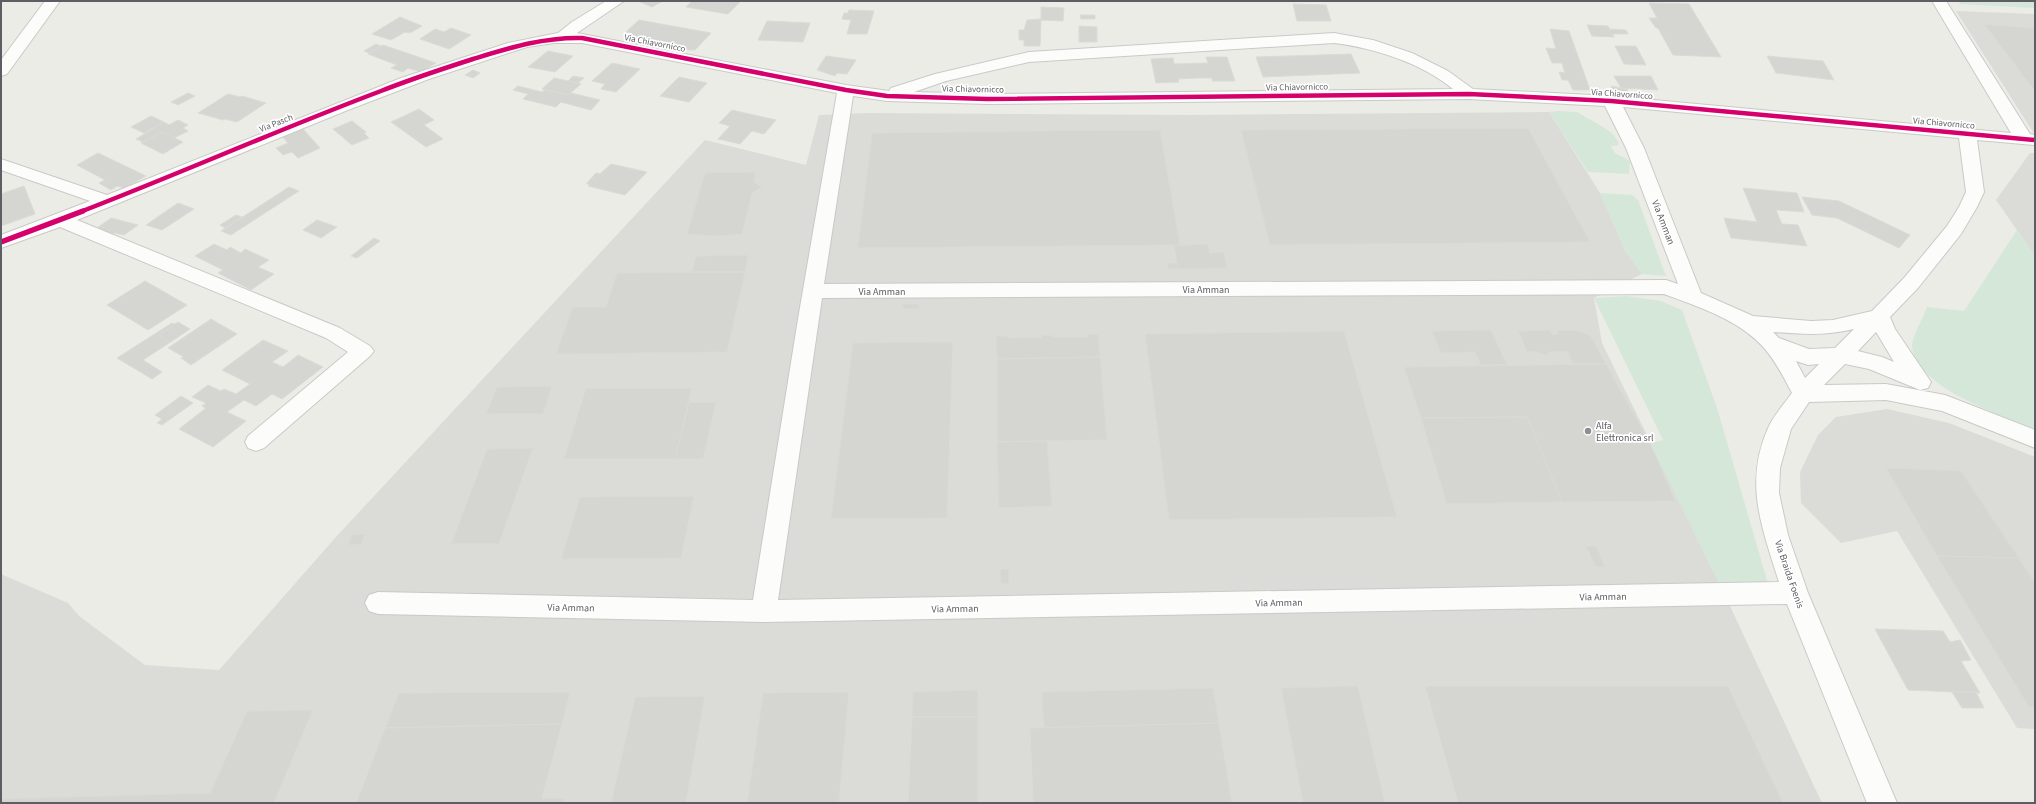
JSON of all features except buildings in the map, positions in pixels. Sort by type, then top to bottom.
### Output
[{"type":"street","points":[[1,71],[53,1]]},
{"type":"street","points":[[563,37],[577,25],[617,1]]},
{"type":"street","points":[[1939,1],[2030,140]]},
{"type":"street","name":"Via Chiavornicco","points":[[563,37],[582,38],[846,90],[887,96],[988,99],[1469,94],[1611,101],[2030,140]]},
{"type":"street","name":"Via Pasch","points":[[1,242],[62,220],[392,86],[509,47],[538,40],[563,37]]},
{"type":"street","name":"Via Chiavornicco","points":[[887,96],[941,77],[1029,57],[1334,38],[1360,41],[1407,58],[1438,72],[1458,84],[1469,94]]},
{"type":"street","points":[[764,611],[808,319],[814,291],[846,90]]},
{"type":"street","name":"Via Chiavornicco","points":[[1611,101],[1635,148]]},
{"type":"street","name":"Via Chiavornicco","points":[[1841,356],[1911,283],[1954,230],[1968,207],[1975,192],[1967,134]]},
{"type":"street","name":"Via Amman","points":[[1635,148],[1693,297]]},
{"type":"street","points":[[1,164],[107,201]]},
{"type":"street","points":[[62,220],[334,333],[363,351],[256,442]]},
{"type":"street","name":"Via Amman","points":[[814,291],[1666,287],[1693,297],[1750,323],[1772,343],[1786,362],[1803,394]]},
{"type":"street","points":[[1880,316],[1885,330],[1916,379]]},
{"type":"street","name":"Via Amman","points":[[1750,323],[1787,327],[1833,327],[1880,316]]},
{"type":"street","name":"Via Amman","points":[[1787,327],[1841,356]]},
{"type":"street","name":"Via Amman","points":[[1772,343],[1808,356],[1841,356]]},
{"type":"street","points":[[1841,356],[1874,362],[1916,379],[1945,403]]},
{"type":"street","points":[[1841,356],[1859,372],[1886,392]]},
{"type":"street","name":"Via Braida Foenis","points":[[1841,356],[1803,394],[1780,427],[1768,468],[1768,493],[1776,535],[1795,593],[1882,803]]},
{"type":"street","points":[[1803,394],[1886,392],[1945,403],[2035,439]]},
{"type":"street","name":"Via Amman","points":[[378,603],[764,611],[1795,593]]},
{"type":"shaded area","points":[[1956,11],[2035,14],[2035,135]]},
{"type":"shaded area","points":[[1549,112],[1600,193],[1626,252],[1642,274],[1594,298],[1602,343],[1722,589],[1822,803],[1,803],[1,574],[68,603],[79,616],[145,665],[219,670],[335,538],[705,140],[806,165],[819,115],[869,113],[1192,115]]},
{"type":"shaded area","points":[[2030,153],[2035,153],[2035,256],[1996,200]]},
{"type":"shaded area","points":[[1887,409],[1949,423],[2035,457],[2035,729],[2017,728],[1897,531],[1841,543],[1801,503],[1800,472],[1818,435],[1836,417]]},
{"type":"green space","points":[[1958,1],[2035,1],[2035,8],[1960,4]]},
{"type":"green space","points":[[1549,112],[1577,112],[1612,133],[1619,143],[1617,146],[1611,146],[1615,153],[1630,161],[1629,174],[1588,172]]},
{"type":"green space","points":[[1600,193],[1632,195],[1638,200],[1666,276],[1642,274],[1626,252]]},
{"type":"green space","points":[[2017,230],[2035,256],[2035,429],[1983,408],[1945,388],[1929,376],[1918,362],[1912,347],[1912,343],[1927,307],[1964,311]]},
{"type":"green space","points":[[1627,296],[1661,301],[1682,310],[1718,411],[1768,584],[1722,589],[1650,443],[1663,440],[1594,298]]},
{"type":"cycle path","points":[[1,242],[407,81],[513,46],[554,38],[582,38],[846,90],[887,96],[987,99],[1469,94],[1611,101],[2035,140]]},
{"type":"place","name":"Alfa Elettronica srl","points":[[1588,431]]}]
